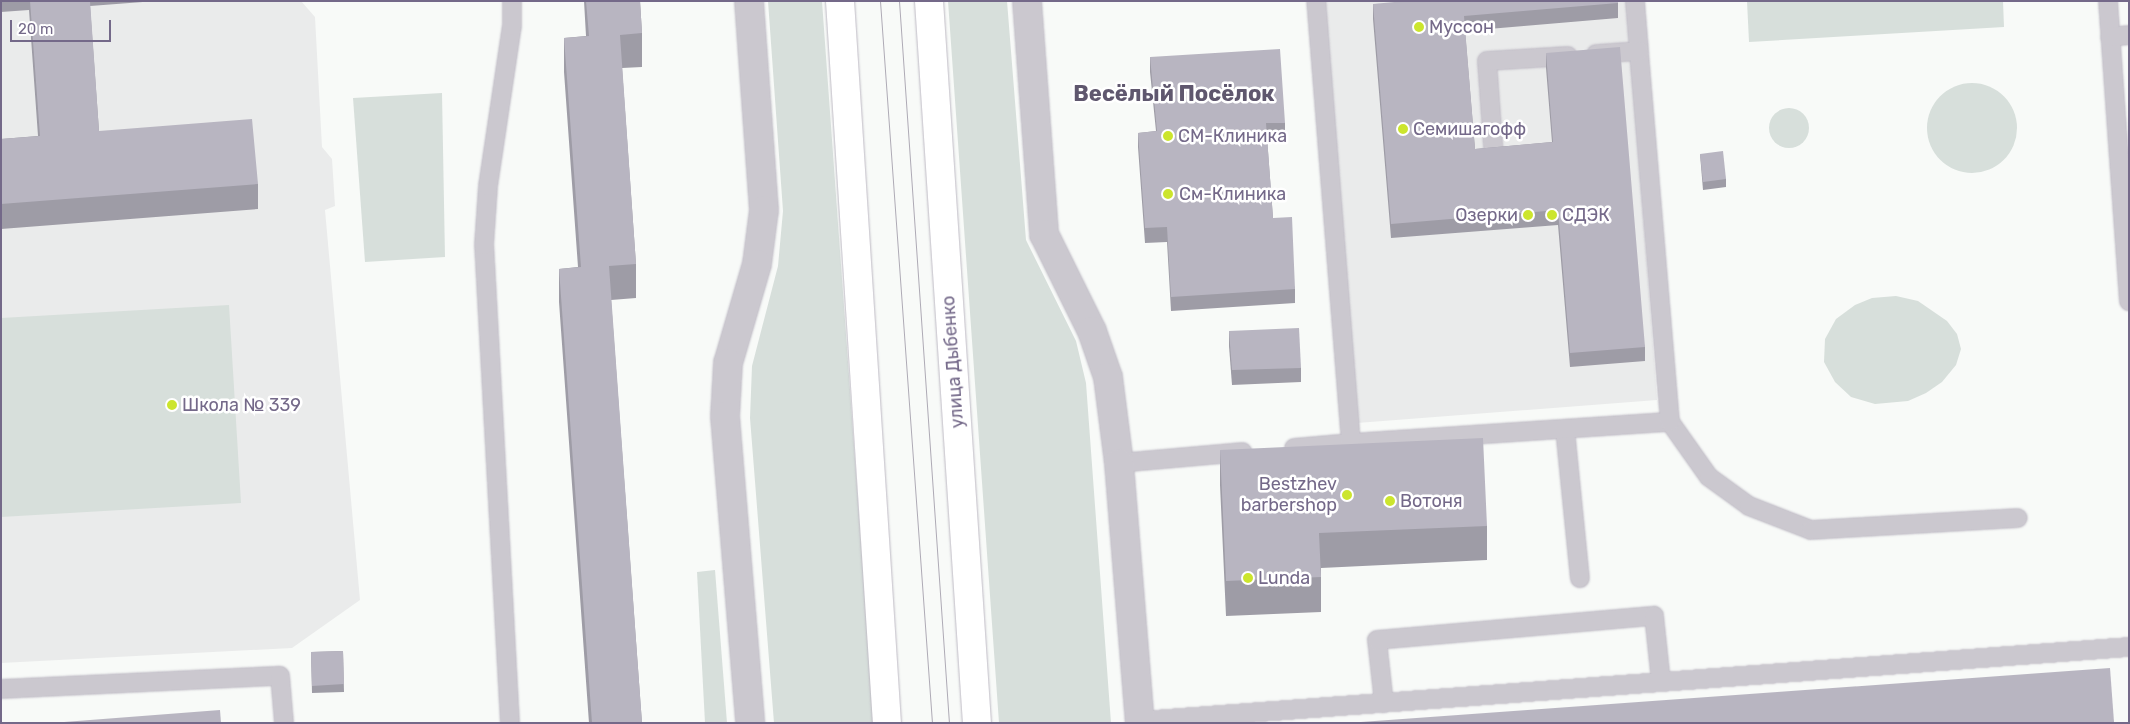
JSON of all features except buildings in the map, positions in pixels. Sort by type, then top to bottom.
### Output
[{"type":"main road","points":[[840,1],[887,723]]},
{"type":"main road","name":"улица Дыбенко","points":[[929,1],[977,723]]},
{"type":"street","points":[[749,1],[764,210],[757,264],[728,363],[725,416],[750,723]]},
{"type":"street","points":[[1027,1],[1044,234],[1092,331],[1108,377],[1119,463],[1140,722]]},
{"type":"lane","points":[[510,723],[484,245],[488,186],[512,26],[512,1]]},
{"type":"lane","points":[[1316,1],[1351,443]]},
{"type":"lane","points":[[1635,1],[1670,422],[1709,477],[1748,506],[1811,530],[2018,518]]},
{"type":"lane","points":[[2108,1],[2126,213],[2129,301]]},
{"type":"lane","points":[[2110,37],[2129,35]]},
{"type":"lane","points":[[1494,158],[1488,61],[1639,51]]},
{"type":"lane","points":[[1282,449],[1670,422]]},
{"type":"lane","points":[[1565,429],[1580,578]]},
{"type":"lane","points":[[1119,463],[1262,450]]},
{"type":"lane","points":[[1384,703],[1377,640],[1654,616],[1661,682]]},
{"type":"lane","points":[[1140,722],[2129,647]]},
{"type":"lane","points":[[1,689],[280,676],[284,723]]},
{"type":"shaded area","name":"Школа № 339","points":[[1,1],[301,1],[315,17],[322,147],[332,159],[335,206],[325,210],[360,600],[292,648],[1,663]]},
{"type":"shaded area","points":[[768,1],[822,1],[874,723],[774,723],[750,418],[752,366],[778,266],[783,211]]},
{"type":"shaded area","points":[[948,1],[1007,1],[1026,240],[1076,341],[1086,383],[1111,723],[999,723]]},
{"type":"shaded area","points":[[1323,1],[1627,1],[1657,400],[1357,423]]},
{"type":"shaded area","points":[[1747,1],[2003,1],[2004,27],[1749,42]]},
{"type":"shaded area","points":[[1972,83],[1989,86],[2004,96],[2014,111],[2017,128],[2014,145],[2004,160],[1989,170],[1972,173],[1955,170],[1940,160],[1930,145],[1927,128],[1930,111],[1940,96],[1955,86]]},
{"type":"shaded area","points":[[442,93],[445,257],[365,262],[353,98]]},
{"type":"shaded area","points":[[1793,108],[1800,111],[1806,117],[1809,128],[1808,136],[1800,145],[1793,148],[1785,148],[1778,145],[1770,136],[1769,124],[1772,117],[1781,109]]},
{"type":"shaded area","points":[[1896,296],[1918,301],[1947,321],[1957,334],[1961,349],[1956,365],[1942,382],[1926,393],[1908,401],[1875,404],[1851,397],[1835,382],[1824,362],[1825,339],[1836,319],[1855,305],[1872,298]]},
{"type":"shaded area","points":[[229,305],[241,503],[1,517],[1,318]]},
{"type":"shaded area","points":[[715,570],[727,723],[705,723],[697,572]]},
{"type":"tram line","points":[[880,1],[932,723]]},
{"type":"tram line","points":[[899,1],[949,723]]},
{"type":"place","name":"Муссон","points":[[1419,27]]},
{"type":"place","name":"Семишагофф","points":[[1403,129]]},
{"type":"place","name":"СМ-Клиника","points":[[1168,136]]},
{"type":"place","name":"См-Клиника","points":[[1168,194]]},
{"type":"place","name":"Озерки","points":[[1528,215]]},
{"type":"place","name":"СДЭК","points":[[1552,215]]},
{"type":"place","name":"Школа № 339","points":[[172,405]]},
{"type":"place","name":"Bestzhev barbershop","points":[[1347,495]]},
{"type":"place","name":"Вотоня","points":[[1390,501]]},
{"type":"place","name":"Lunda","points":[[1248,578]]},
{"type":"district","name":"Весёлый Посёлок","points":[[1174,94]]}]
